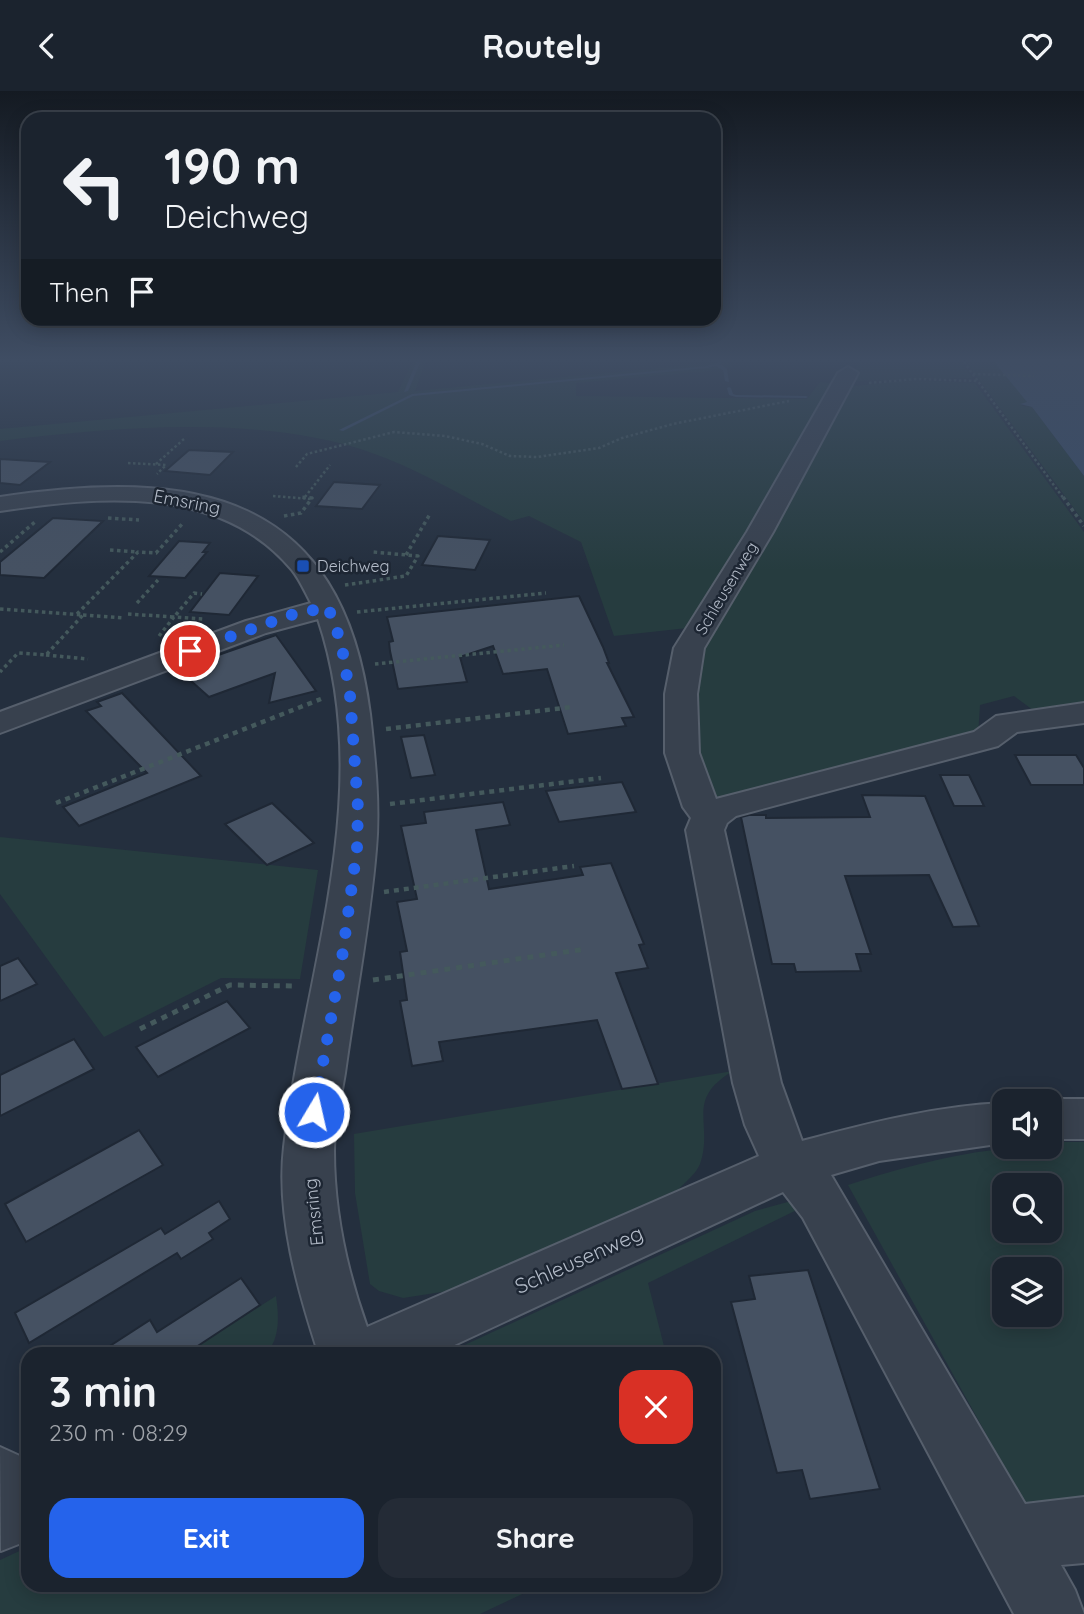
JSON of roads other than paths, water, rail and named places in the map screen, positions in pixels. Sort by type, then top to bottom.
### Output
[{"type":"street","name":"Schleusenweg","points":[[789,1166],[770,1125],[757,1083],[705,830],[710,817],[701,807],[682,753],[681,694],[689,648],[760,532],[817,429]]},
{"type":"street","name":"Emsring","points":[[0,504],[60,496],[136,494],[208,503],[256,522],[287,548],[310,573],[327,603],[348,681],[354,733],[357,848],[352,896],[316,1093],[310,1149],[312,1215],[324,1285],[345,1347]]},
{"type":"street","points":[[0,723],[327,603]]},
{"type":"street","points":[[710,817],[723,808],[986,740],[1008,723],[1084,713]]},
{"type":"street","points":[[1062,1119],[1084,1119]]},
{"type":"street","name":"Schleusenweg","points":[[387,1347],[789,1166],[879,1141],[992,1125]]},
{"type":"street","points":[[789,1166],[808,1183],[821,1202],[1051,1614]]},
{"type":"street","points":[[1010,1539],[1084,1530]]},
{"type":"water","points":[[1049,429],[1084,429],[1084,476]]},
{"type":"place","name":"Deichweg","points":[[303,566]]}]
